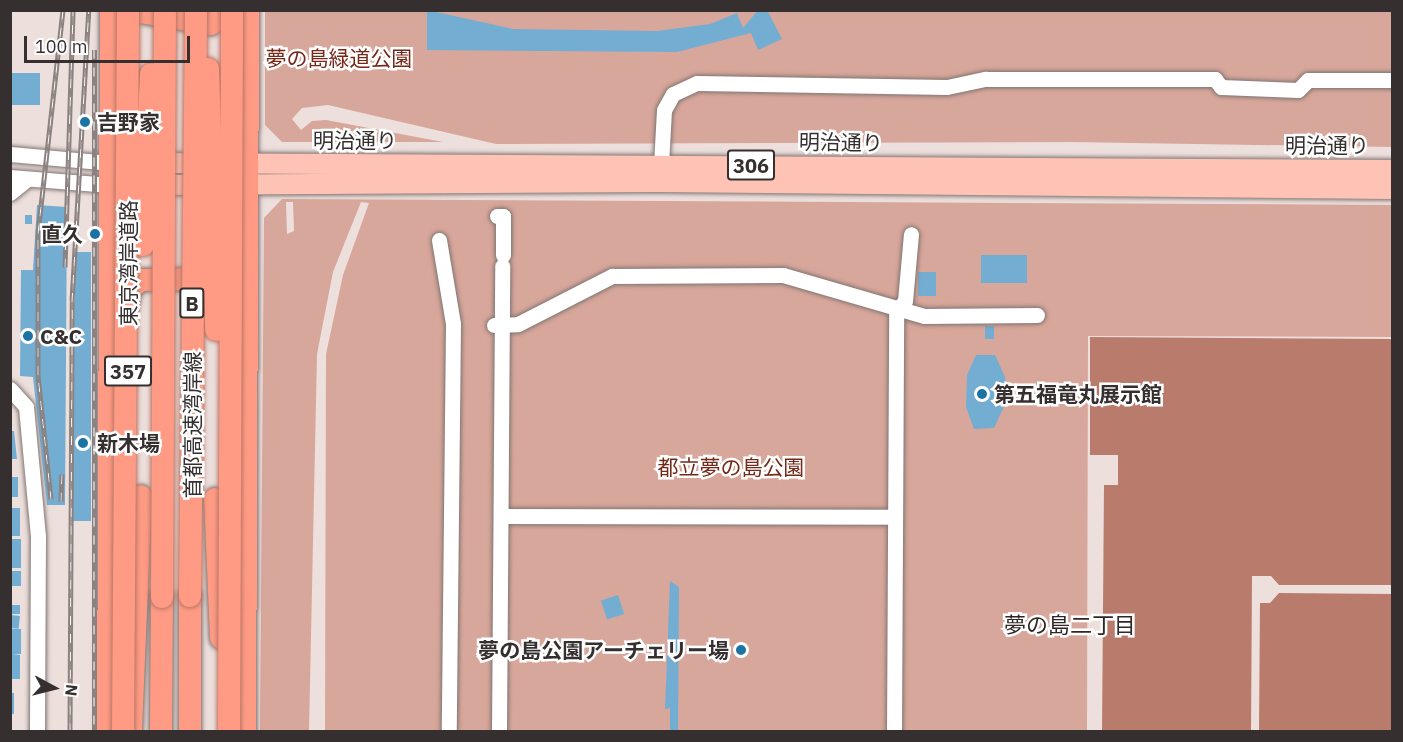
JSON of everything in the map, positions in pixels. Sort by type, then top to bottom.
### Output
[{"type":"highway","name":"357","points":[[108,732],[111,10]]},
{"type":"highway","points":[[128,10],[211,24],[233,10]]},
{"type":"highway","name":"東京湾岸道路","points":[[123,732],[128,10]]},
{"type":"highway","name":"首都高速湾岸線","points":[[190,732],[196,10]]},
{"type":"highway","points":[[205,10],[215,191],[215,499],[219,614],[230,732]]},
{"type":"highway","points":[[230,732],[233,10]]},
{"type":"highway","points":[[246,732],[249,390],[248,10]]},
{"type":"highway","points":[[131,732],[138,674],[147,123],[150,75],[165,12]]},
{"type":"highway","name":"首都高速湾岸線","points":[[161,732],[165,12]]},
{"type":"highway","points":[[111,343],[135,283],[217,278],[230,291],[236,359],[249,390]]},
{"type":"main road","name":"明治通り","points":[[248,174],[661,165],[1392,170]]},
{"type":"main road","name":"明治通り","points":[[110,174],[1392,189]]},
{"type":"street","points":[[661,165],[664,110],[674,94],[697,83],[947,87],[986,79],[1215,79],[1221,87],[1298,90],[1308,80],[1392,80]]},
{"type":"street","points":[[10,154],[110,174]]},
{"type":"street","points":[[10,177],[27,179],[110,174]]},
{"type":"street","points":[[10,185],[27,179]]},
{"type":"street","points":[[10,193],[27,179]]},
{"type":"street","points":[[497,216],[503,216],[498,325],[501,516],[499,732]]},
{"type":"street","points":[[894,732],[896,310],[905,301],[911,234]]},
{"type":"street","points":[[439,240],[453,324],[449,732]]},
{"type":"street","points":[[498,325],[518,324],[612,276],[791,276],[896,310],[924,316],[1037,315]]},
{"type":"street","points":[[10,389],[26,407],[38,536],[37,732]]},
{"type":"street","points":[[501,516],[895,517]]},
{"type":"green space","name":"夢の島緑道公園","points":[[265,11],[1392,11],[1392,147],[1071,142],[496,144],[328,105],[302,108],[292,119],[301,130],[312,121],[326,120],[443,142],[282,142],[265,125]]},
{"type":"green space","name":"都立夢の島公園","points":[[282,199],[1392,205],[1392,337],[1088,336],[1087,731],[325,731],[326,354],[343,275],[369,203],[361,202],[333,272],[317,354],[309,731],[260,732],[264,218]],"holes":[[[286,202],[293,202],[294,231],[287,234]]]},
{"type":"shaded area","points":[[1090,337],[1392,339],[1392,731],[1102,731],[1104,485],[1118,485],[1118,455],[1090,455]]},
{"type":"pier","points":[[1252,576],[1271,576],[1279,585],[1392,585],[1392,594],[1279,593],[1270,603],[1260,603],[1259,731],[1251,731]]},
{"type":"building","points":[[427,10],[513,29],[657,31],[710,24],[737,13],[743,28],[758,10],[767,10],[782,39],[758,50],[751,33],[677,52],[427,50]]},
{"type":"building","points":[[10,73],[40,73],[40,105],[10,105]]},
{"type":"building","points":[[37,205],[67,207],[65,505],[47,505],[33,377],[20,376],[21,270],[33,270]]},
{"type":"building","points":[[25,215],[32,215],[32,224],[25,224]]},
{"type":"building","points":[[75,252],[91,252],[91,521],[72,521]]},
{"type":"building","points":[[981,255],[1027,255],[1027,283],[981,283]]},
{"type":"building","points":[[918,272],[936,272],[936,296],[918,296]]},
{"type":"building","points":[[985,326],[994,326],[994,339],[985,339]]},
{"type":"building","points":[[976,355],[995,355],[1005,377],[1007,400],[994,428],[974,429],[966,407],[967,375]]},
{"type":"building","points":[[1024,384],[1033,384],[1033,400],[1024,400]]},
{"type":"building","points":[[10,431],[14,431],[17,459],[10,459]]},
{"type":"building","points":[[10,477],[18,477],[18,497],[10,497]]},
{"type":"building","points":[[10,508],[20,508],[20,536],[10,536]]},
{"type":"building","points":[[10,539],[21,539],[21,568],[10,568]]},
{"type":"building","points":[[11,571],[21,571],[21,586],[11,586]]},
{"type":"building","points":[[670,581],[679,587],[678,732],[670,732],[670,708],[665,709]]},
{"type":"building","points":[[618,595],[624,614],[607,620],[601,601]]},
{"type":"building","points":[[10,605],[20,605],[20,614],[10,614]]},
{"type":"building","points":[[11,615],[20,616],[19,629],[10,628]]},
{"type":"building","points":[[10,629],[21,629],[21,654],[13,654],[20,655],[20,679],[10,679]]},
{"type":"building","points":[[10,693],[14,693],[14,714],[10,714]]},
{"type":"railway","points":[[51,499],[38,375],[38,233],[63,10]]},
{"type":"railway","points":[[65,267],[73,10]]},
{"type":"railway","points":[[70,732],[72,301],[89,10]]},
{"type":"railway","points":[[94,49],[94,732]]},
{"type":"railway","points":[[61,501],[62,474]]},
{"type":"place","name":"吉野家","points":[[85,122]]},
{"type":"place","name":"直久","points":[[95,234]]},
{"type":"place","name":"C&C","points":[[28,336]]},
{"type":"place","name":"第五福竜丸展示館","points":[[982,394]]},
{"type":"place","name":"新木場","points":[[83,443]]},
{"type":"place","name":"夢の島公園アーチェリー場","points":[[741,650]]},
{"type":"district","name":"夢の島二丁目","points":[[1070,625]]}]
